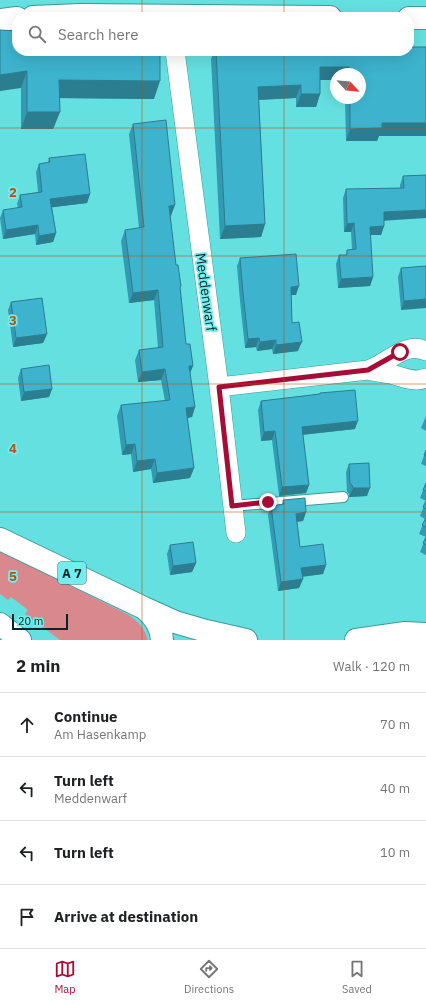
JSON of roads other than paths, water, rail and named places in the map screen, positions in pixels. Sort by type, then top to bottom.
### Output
[{"type":"main road","points":[[414,18],[426,18]]},
{"type":"main road","points":[[0,20],[12,19]]},
{"type":"main road","name":"A 7","points":[[0,539],[175,622],[246,640]]},
{"type":"main road","name":"A 7","points":[[144,608],[151,614],[158,625],[162,640]]},
{"type":"main road","points":[[0,624],[20,640]]},
{"type":"main road","points":[[356,640],[405,633],[426,634]]},
{"type":"street","name":"Meddenwarf","points":[[176,56],[219,387],[236,533]]},
{"type":"street","points":[[368,370],[408,349],[415,348],[426,351]]},
{"type":"street","points":[[219,387],[368,370],[409,379],[418,380],[426,378]]},
{"type":"lane","points":[[232,506],[344,497]]}]
